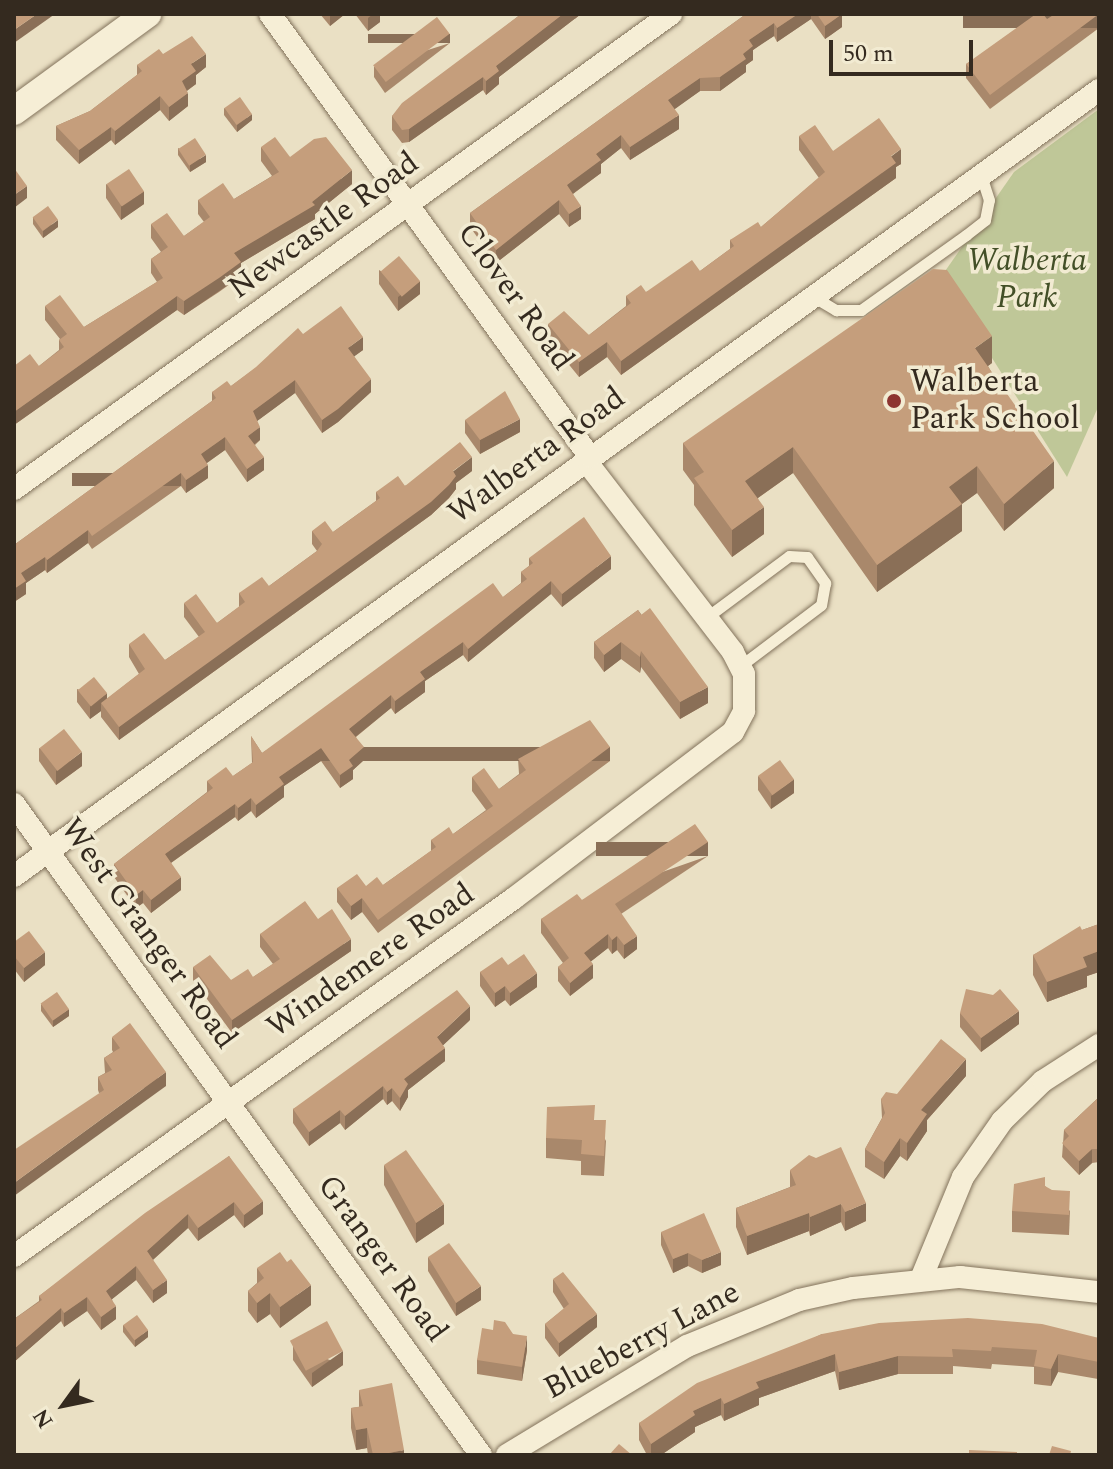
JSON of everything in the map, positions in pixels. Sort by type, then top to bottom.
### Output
[{"type":"street","points":[[14,111],[147,14]]},
{"type":"street","name":"Clover Road","points":[[270,14],[590,457],[590,466],[707,617],[740,666],[746,700]]},
{"type":"street","name":"Newcastle Road","points":[[14,489],[671,14]]},
{"type":"street","name":"Walberta Road","points":[[14,876],[1099,90]]},
{"type":"street","name":"Windemere Road","points":[[14,1256],[513,899],[733,732],[746,700]]},
{"type":"street","name":"West Granger Road","points":[[14,804],[230,1101]]},
{"type":"street","points":[[921,1279],[963,1177],[1002,1121],[1043,1081],[1099,1045]]},
{"type":"street","name":"Granger Road","points":[[230,1101],[481,1455]]},
{"type":"street","name":"Blueberry Lane","points":[[507,1455],[622,1381],[756,1315],[799,1300],[921,1279],[1005,1278],[1099,1292]]},
{"type":"lane","points":[[813,296],[836,310],[861,310],[887,292],[985,220],[989,200],[981,176]]},
{"type":"lane","points":[[707,617],[789,556],[807,557],[825,583],[821,605],[740,666]]},
{"type":"green space","name":"Walberta Park","points":[[1099,109],[1099,405],[1067,477],[941,277],[1014,172]]},
{"type":"building","points":[[14,14],[37,14],[14,30]]},
{"type":"building","points":[[521,14],[563,14],[496,66],[499,71],[486,81],[483,77],[409,129],[402,130],[392,116],[402,103]]},
{"type":"building","points":[[746,14],[798,14],[777,28],[774,23],[749,40],[753,46],[743,54],[746,59],[720,77],[700,78],[668,100],[679,115],[630,147],[621,135],[596,154],[601,160],[567,185],[581,206],[569,214],[559,200],[496,250],[470,213]]},
{"type":"building","points":[[817,14],[842,14],[825,26]]},
{"type":"building","points":[[1036,14],[1043,14],[1047,19],[1055,14],[1099,14],[990,95],[966,64]]},
{"type":"building","points":[[437,17],[450,34],[386,82],[373,65]]},
{"type":"building","points":[[192,36],[206,54],[191,64],[196,71],[182,81],[188,93],[169,107],[160,96],[115,131],[111,127],[79,150],[56,126],[90,111],[142,71],[137,65],[159,49],[163,54]]},
{"type":"building","points":[[240,97],[252,114],[236,125],[224,108]]},
{"type":"building","points":[[879,118],[901,149],[891,156],[896,163],[621,361],[607,342],[579,362],[548,324],[564,311],[589,335],[631,303],[626,296],[641,285],[646,292],[692,260],[700,271],[734,246],[730,240],[758,222],[761,227],[825,172],[799,136],[815,125],[833,151]]},
{"type":"building","points":[[275,137],[290,157],[314,139],[326,137],[352,170],[312,202],[315,205],[234,253],[241,262],[219,278],[184,301],[177,296],[14,412],[14,366],[30,354],[39,366],[64,347],[59,340],[67,334],[45,306],[60,295],[84,327],[163,278],[151,259],[168,247],[151,224],[167,213],[184,236],[210,217],[198,200],[223,183],[234,199],[279,172],[261,147]]},
{"type":"building","points":[[195,138],[206,155],[189,166],[178,149]]},
{"type":"building","points":[[14,168],[27,186],[14,195]]},
{"type":"building","points":[[129,169],[144,191],[122,206],[107,184]]},
{"type":"building","points":[[48,206],[58,220],[43,231],[33,217]]},
{"type":"building","points":[[399,256],[420,281],[402,297],[381,271]]},
{"type":"building","points":[[933,269],[947,270],[992,336],[975,348],[1054,461],[1004,504],[977,466],[949,487],[962,504],[877,565],[793,447],[745,481],[764,507],[732,530],[694,478],[704,472],[683,443]]},
{"type":"building","points":[[341,306],[363,337],[348,348],[371,379],[338,409],[322,420],[295,380],[253,411],[260,427],[248,436],[264,457],[247,469],[225,437],[201,454],[208,465],[186,480],[181,473],[92,536],[88,530],[47,560],[45,557],[21,573],[26,581],[14,589],[14,545],[216,398],[212,392],[227,381],[231,386],[298,328],[303,334]]},
{"type":"building","points":[[505,391],[520,419],[480,440],[465,420]]},
{"type":"building","points":[[460,442],[472,457],[453,471],[456,476],[431,502],[119,727],[101,703],[145,669],[129,644],[144,633],[165,660],[205,632],[184,603],[196,594],[217,623],[245,602],[239,593],[262,577],[269,586],[317,551],[322,544],[312,531],[325,521],[333,532],[380,498],[376,492],[398,476],[405,486]]},
{"type":"building","points":[[584,517],[611,556],[562,594],[551,581],[468,649],[463,642],[420,672],[425,679],[395,701],[391,695],[349,729],[364,747],[349,760],[353,766],[340,775],[321,748],[279,777],[284,784],[256,805],[251,798],[238,808],[235,804],[165,854],[181,877],[151,900],[143,890],[136,895],[114,864],[213,788],[207,781],[226,767],[233,776],[253,762],[251,736],[262,753],[493,583],[503,597],[527,579],[521,572],[533,563],[529,558]]},
{"type":"building","points":[[650,608],[708,687],[680,702],[641,651],[640,657],[621,642],[604,655],[594,642],[638,610],[641,615]]},
{"type":"building","points":[[94,677],[107,693],[91,707],[78,690]]},
{"type":"building","points":[[590,720],[610,747],[378,920],[362,898],[351,906],[337,888],[357,874],[366,886],[377,877],[383,885],[436,847],[431,840],[449,827],[453,834],[493,806],[472,777],[484,768],[499,789],[526,770],[518,759]]},
{"type":"building","points":[[64,729],[82,752],[57,771],[40,748]]},
{"type":"building","points":[[780,760],[794,779],[772,795],[758,776]]},
{"type":"building","points":[[695,824],[708,842],[615,904],[637,936],[624,945],[617,936],[612,940],[608,934],[584,953],[593,964],[570,983],[558,967],[569,958],[541,919],[577,894],[582,900]]},
{"type":"building","points":[[305,901],[318,919],[332,909],[351,939],[232,1020],[193,967],[210,955],[231,980],[248,969],[253,977],[280,959],[260,934]]},
{"type":"building","points":[[1099,924],[1099,951],[1083,957],[1087,967],[1047,982],[1033,955],[1080,926],[1082,930]]},
{"type":"building","points":[[29,931],[45,952],[24,968],[14,956],[14,942]]},
{"type":"building","points":[[524,954],[537,973],[510,993],[505,986],[495,993],[480,972],[502,957],[508,965]]},
{"type":"building","points":[[966,989],[993,995],[1000,989],[1019,1011],[981,1038],[960,1013]]},
{"type":"building","points":[[457,990],[470,1006],[437,1037],[445,1048],[404,1079],[408,1084],[400,1098],[392,1088],[387,1092],[383,1086],[345,1116],[340,1110],[309,1132],[293,1109]]},
{"type":"building","points":[[57,992],[69,1009],[53,1021],[41,1003]]},
{"type":"building","points":[[130,1023],[166,1072],[14,1183],[14,1150],[104,1090],[98,1077],[112,1070],[104,1058],[120,1048],[112,1037]]},
{"type":"building","points":[[941,1039],[966,1059],[921,1110],[927,1114],[907,1143],[900,1138],[884,1162],[865,1149],[885,1113],[881,1099],[886,1092],[897,1094]]},
{"type":"building","points":[[1099,1097],[1099,1149],[1092,1149],[1079,1161],[1062,1143],[1069,1136],[1064,1130]]},
{"type":"building","points":[[595,1105],[594,1120],[606,1120],[604,1156],[581,1154],[582,1140],[546,1138],[547,1107]]},
{"type":"building","points":[[841,1147],[866,1203],[845,1212],[841,1204],[747,1236],[736,1208],[796,1185],[790,1170],[809,1155],[816,1158]]},
{"type":"building","points":[[406,1150],[444,1204],[416,1223],[384,1165]]},
{"type":"building","points":[[229,1156],[263,1201],[244,1215],[234,1202],[198,1228],[188,1214],[147,1251],[167,1280],[153,1290],[136,1266],[106,1291],[116,1306],[101,1317],[87,1297],[64,1313],[61,1308],[14,1349],[14,1319],[42,1300],[39,1296],[145,1213]]},
{"type":"building","points":[[1045,1177],[1045,1186],[1052,1190],[1070,1191],[1069,1215],[1012,1211],[1014,1184]]},
{"type":"building","points":[[704,1213],[721,1252],[702,1260],[688,1253],[673,1259],[661,1232]]},
{"type":"building","points":[[449,1243],[481,1286],[456,1303],[428,1257]]},
{"type":"building","points":[[280,1252],[287,1262],[291,1259],[311,1285],[280,1307],[270,1293],[257,1303],[248,1291],[264,1278],[257,1268]]},
{"type":"building","points":[[563,1272],[597,1314],[559,1343],[545,1324],[569,1304],[553,1279]]},
{"type":"building","points":[[137,1315],[148,1330],[134,1340],[123,1325]]},
{"type":"building","points":[[968,1318],[1042,1324],[1099,1338],[1099,1362],[1058,1354],[1051,1369],[1034,1366],[1037,1350],[992,1347],[991,1351],[952,1349],[953,1357],[898,1356],[839,1372],[835,1354],[756,1382],[759,1388],[724,1404],[721,1398],[693,1411],[695,1415],[651,1444],[639,1423],[697,1383],[822,1334],[879,1323]]},
{"type":"building","points":[[494,1320],[505,1322],[513,1334],[527,1336],[522,1367],[477,1360],[482,1328],[493,1330]]},
{"type":"building","points":[[327,1321],[343,1351],[306,1371],[290,1341]]},
{"type":"building","points":[[392,1383],[404,1450],[373,1455],[367,1428],[356,1430],[351,1408],[363,1406],[359,1390]]},
{"type":"building","points":[[619,1444],[632,1455],[609,1455]]},
{"type":"building","points":[[1052,1446],[1071,1451],[1070,1455],[1049,1455]]},
{"type":"building","points":[[969,1450],[1017,1452],[1017,1455],[969,1455]]},
{"type":"place","name":"Walberta Park School","points":[[894,401]]}]
